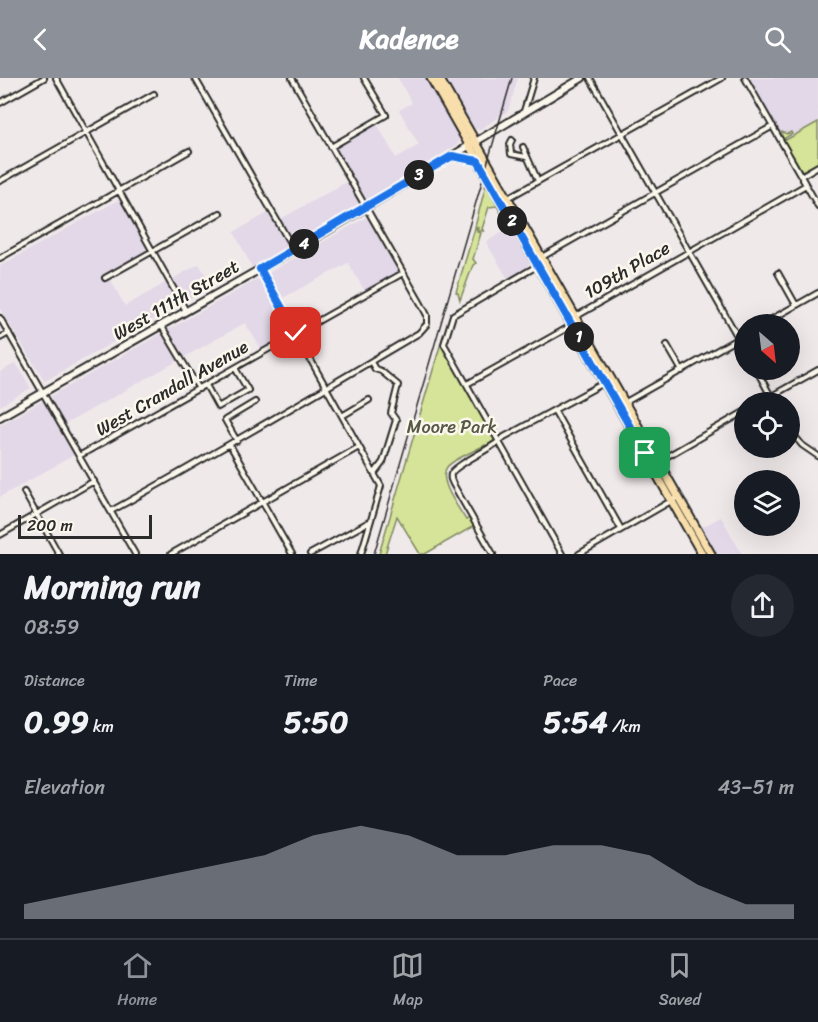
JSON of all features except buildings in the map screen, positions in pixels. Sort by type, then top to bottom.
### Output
[{"type":"main road","name":"West 111th Street","points":[[0,417],[294,250],[582,78]]},
{"type":"main road","points":[[439,80],[472,143],[508,198],[576,315],[622,405],[675,498],[711,554]]},
{"type":"main road","points":[[472,143],[478,161],[605,383],[622,405],[658,462],[702,554]]},
{"type":"main road","points":[[452,156],[478,161]]},
{"type":"street","points":[[0,103],[44,78]]},
{"type":"street","points":[[56,78],[186,311]]},
{"type":"street","points":[[195,78],[294,250]]},
{"type":"street","points":[[111,511],[237,441],[419,333],[427,324],[427,315],[292,78]]},
{"type":"street","points":[[331,147],[386,115],[364,78]]},
{"type":"street","points":[[524,111],[534,78]]},
{"type":"street","points":[[590,78],[734,331]]},
{"type":"street","points":[[508,198],[722,78]]},
{"type":"street","points":[[745,78],[818,206]]},
{"type":"street","points":[[0,181],[154,94]]},
{"type":"street","points":[[562,554],[444,344],[453,315],[537,265],[542,257],[772,126]]},
{"type":"street","points":[[512,140],[511,154],[526,157]]},
{"type":"street","points":[[523,147],[538,181]]},
{"type":"street","points":[[0,258],[189,151]]},
{"type":"street","points":[[801,176],[818,166]]},
{"type":"street","name":"109th Place","points":[[572,326],[576,315],[806,185]]},
{"type":"street","points":[[105,278],[220,213]]},
{"type":"street","points":[[260,269],[381,486],[361,554]]},
{"type":"street","name":"West Crandall Avenue","points":[[79,456],[403,273]]},
{"type":"street","points":[[778,273],[796,305]]},
{"type":"street","points":[[781,314],[818,293]]},
{"type":"street","points":[[0,318],[135,554]]},
{"type":"street","points":[[161,326],[199,389]]},
{"type":"street","points":[[467,384],[572,326]]},
{"type":"street","points":[[0,338],[9,333]]},
{"type":"street","points":[[622,405],[734,340]]},
{"type":"street","points":[[667,345],[682,371]]},
{"type":"street","points":[[375,359],[381,371]]},
{"type":"street","points":[[370,362],[375,369],[398,385],[391,413],[396,420],[383,462],[374,474]]},
{"type":"street","points":[[206,385],[218,407],[248,390],[235,368]]},
{"type":"street","points":[[778,392],[818,370]]},
{"type":"street","points":[[493,554],[453,484],[451,475],[459,466],[500,442],[504,437],[605,383]]},
{"type":"street","points":[[342,416],[369,400]]},
{"type":"street","points":[[237,441],[225,420],[255,402]]},
{"type":"street","points":[[554,410],[621,529]]},
{"type":"street","points":[[658,462],[734,418]]},
{"type":"street","points":[[800,443],[818,456]]},
{"type":"street","points":[[230,445],[292,554]]},
{"type":"street","points":[[171,554],[359,447]]},
{"type":"street","points":[[0,535],[94,481]]},
{"type":"street","points":[[24,492],[59,554]]},
{"type":"street","points":[[579,554],[675,498]]},
{"type":"street","points":[[310,554],[369,522]]},
{"type":"shaded area","points":[[398,78],[427,78],[460,135],[458,144],[373,199],[252,267],[234,232],[268,213],[273,222],[277,221],[352,179],[334,148],[377,124],[396,158],[419,145],[399,110],[412,103]]},
{"type":"shaded area","points":[[444,78],[518,78],[508,111],[479,130],[471,125]]},
{"type":"shaded area","points":[[746,78],[818,78],[818,122],[783,142]]},
{"type":"shaded area","points":[[122,198],[152,253],[109,277],[125,306],[199,264],[212,286],[45,381],[0,309],[0,266]]},
{"type":"shaded area","points":[[367,217],[399,272],[365,291],[348,263],[275,302],[292,333],[262,350],[245,323],[60,427],[74,455],[0,497],[0,425]]},
{"type":"shaded area","points":[[512,227],[531,261],[527,267],[508,279],[486,242]]},
{"type":"shaded area","points":[[16,363],[31,388],[0,406],[0,372]]},
{"type":"shaded area","points":[[721,517],[742,554],[715,554],[700,528]]},
{"type":"green space","points":[[818,122],[818,163],[802,171],[782,137],[782,132],[792,134],[785,138],[786,140]]},
{"type":"green space","points":[[486,184],[510,228],[506,230],[504,226],[507,223],[497,206],[489,207],[482,229],[484,231],[478,231],[479,228],[475,227]]},
{"type":"green space","points":[[475,228],[481,233],[473,259],[476,263],[473,265],[460,300],[456,292]]},
{"type":"green space","name":"Moore Park","points":[[443,336],[444,350],[496,440],[487,448],[485,445],[454,461],[447,467],[445,473],[450,494],[466,520],[470,518],[474,526],[425,554],[420,554],[397,516],[385,554],[379,554]]},
{"type":"railway","points":[[374,554],[512,78]]},
{"type":"route","points":[[296,333],[260,269],[452,156],[478,161],[645,453]]}]
